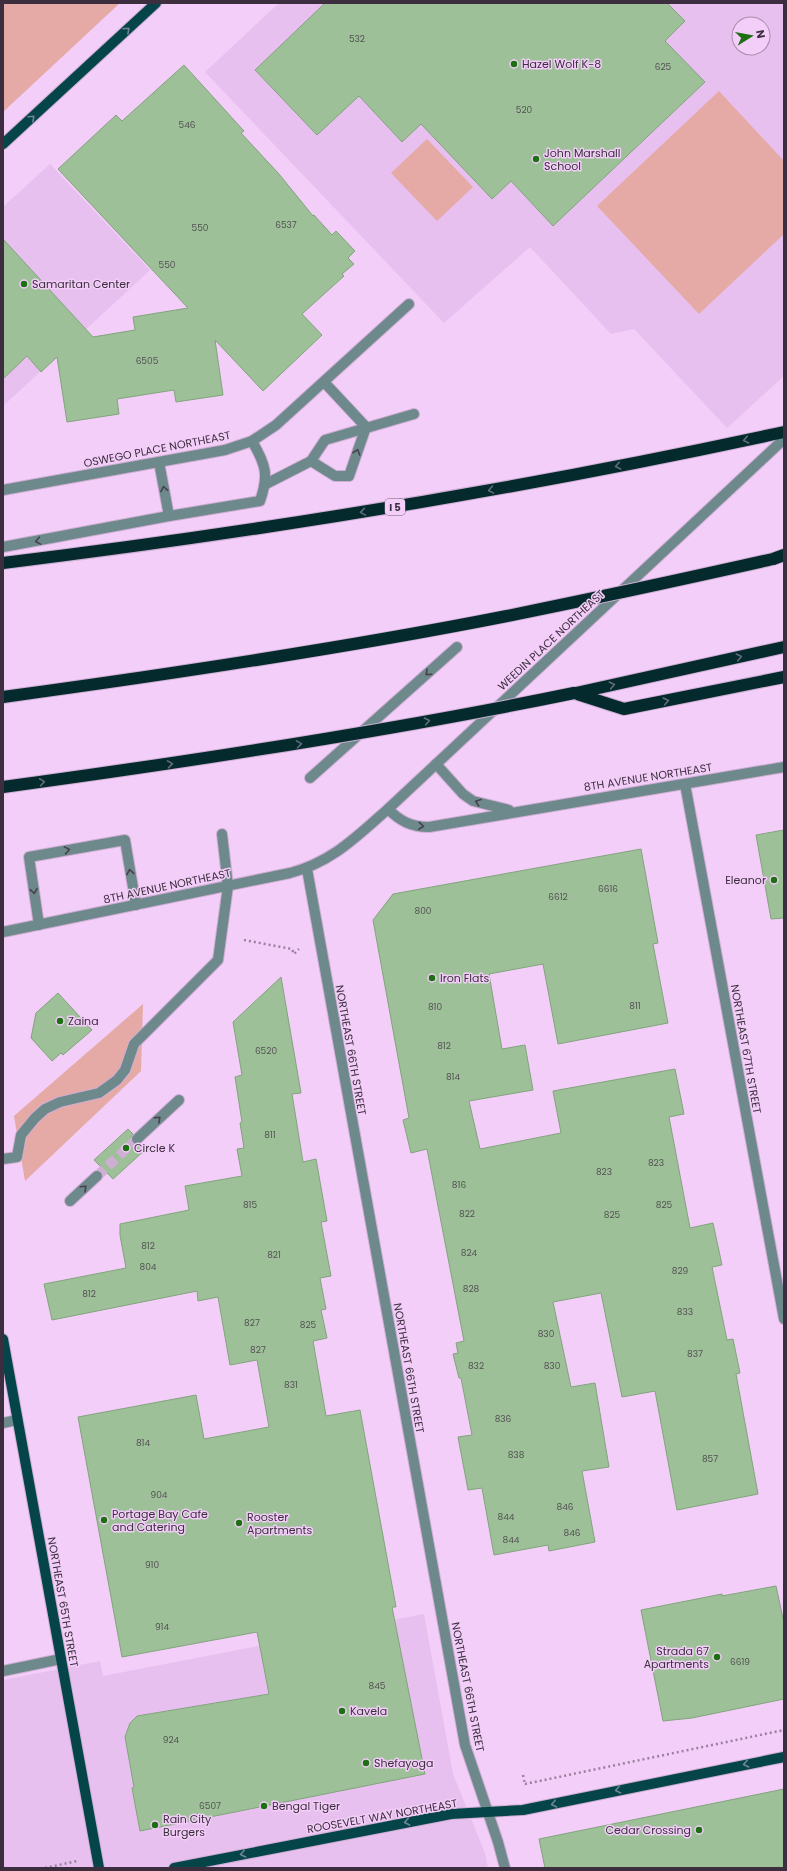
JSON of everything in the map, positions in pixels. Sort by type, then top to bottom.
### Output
[{"type":"highway","name":"I 5","points":[[3,563],[235,532],[424,502],[574,475],[784,432]]},
{"type":"highway","points":[[3,697],[223,665],[372,640],[521,613],[780,557]]},
{"type":"highway","points":[[3,787],[165,765],[356,734],[574,693],[784,647]]},
{"type":"highway","points":[[574,693],[624,709],[784,677]]},
{"type":"main road","points":[[3,144],[156,3]]},
{"type":"main road","name":"NORTHEAST 65TH STREET","points":[[3,1339],[99,1868]]},
{"type":"main road","name":"ROOSEVELT WAY NORTHEAST","points":[[174,1868],[451,1814],[523,1810],[784,1756]]},
{"type":"street","name":"OSWEGO PLACE NORTHEAST","points":[[3,490],[225,450],[252,441],[276,425],[409,304]]},
{"type":"street","points":[[324,382],[366,427]]},
{"type":"street","points":[[266,484],[311,461],[325,440],[414,414]]},
{"type":"street","points":[[311,461],[335,476],[349,476],[366,427]]},
{"type":"street","name":"WEEDIN PLACE NORTHEAST","points":[[333,856],[388,809],[784,439]]},
{"type":"street","points":[[3,547],[169,516],[260,501],[266,484],[263,460],[252,441]]},
{"type":"street","points":[[159,462],[169,516]]},
{"type":"street","points":[[310,778],[457,647]]},
{"type":"street","name":"8TH AVENUE NORTHEAST","points":[[436,764],[463,794],[473,801],[515,811]]},
{"type":"street","name":"8TH AVENUE NORTHEAST","points":[[388,809],[396,818],[406,823],[418,827],[429,827],[515,811],[784,767]]},
{"type":"street","name":"NORTHEAST 67TH STREET","points":[[685,784],[784,1319]]},
{"type":"street","points":[[3,1159],[17,1156],[21,1135],[35,1118],[51,1106],[91,1096],[109,1088],[118,1080],[125,1070],[134,1044],[218,960],[228,886],[222,834]]},
{"type":"street","points":[[39,925],[28,857],[125,840],[136,905]]},
{"type":"street","name":"8TH AVENUE NORTHEAST","points":[[3,932],[306,869],[333,856]]},
{"type":"street","name":"NORTHEAST 66TH STREET","points":[[306,869],[465,1746],[498,1842],[504,1868]]},
{"type":"street","points":[[137,1139],[179,1100]]},
{"type":"street","points":[[70,1201],[97,1176]]},
{"type":"street","points":[[3,1423],[18,1420]]},
{"type":"street","points":[[3,1671],[61,1659]]},
{"type":"path","points":[[244,940],[292,949],[294,954]]},
{"type":"path","points":[[525,1784],[784,1730]]},
{"type":"path","points":[[523,1776],[526,1788]]},
{"type":"path","points":[[45,1868],[97,1857]]},
{"type":"shaded area","points":[[3,3],[120,3],[3,112]]},
{"type":"shaded area","name":"John Marshall School","points":[[279,3],[784,3],[784,376],[727,428],[634,329],[611,334],[530,247],[444,323],[205,72]]},
{"type":"shaded area","points":[[719,91],[784,161],[784,234],[699,314],[597,206]]},
{"type":"shaded area","points":[[427,139],[473,187],[437,221],[391,173]]},
{"type":"shaded area","points":[[50,164],[150,270],[3,406],[3,207]]},
{"type":"shaded area","points":[[143,1004],[141,1071],[25,1181],[14,1116]]},
{"type":"shaded area","points":[[424,1614],[453,1774],[485,1853],[488,1868],[3,1868],[3,1680],[100,1661],[103,1676]]},
{"type":"building","points":[[325,3],[667,3],[685,21],[665,41],[705,82],[553,226],[511,181],[492,199],[421,124],[402,142],[359,96],[317,135],[255,70]]},
{"type":"building","points":[[184,65],[244,131],[241,133],[279,174],[313,216],[314,215],[332,235],[336,231],[355,251],[348,258],[354,264],[342,274],[344,276],[302,314],[322,335],[263,391],[215,340],[223,395],[176,402],[174,390],[117,399],[119,414],[67,422],[57,357],[41,372],[27,356],[3,379],[3,239],[93,337],[135,330],[133,317],[188,308],[58,169],[116,115],[122,121]]},
{"type":"building","name":"Eleanor","points":[[784,830],[784,918],[771,919],[756,835]]},
{"type":"building","points":[[641,849],[658,943],[653,944],[668,1023],[558,1044],[543,964],[489,974],[502,1049],[525,1045],[533,1090],[469,1101],[480,1149],[561,1133],[553,1091],[675,1069],[684,1114],[669,1117],[690,1228],[713,1223],[722,1265],[712,1267],[727,1340],[733,1339],[740,1373],[736,1374],[758,1494],[677,1510],[655,1391],[622,1397],[601,1293],[553,1302],[571,1387],[595,1383],[609,1467],[582,1471],[595,1542],[549,1551],[548,1545],[494,1555],[482,1488],[468,1490],[458,1437],[472,1435],[461,1378],[459,1378],[453,1354],[458,1353],[456,1343],[464,1341],[427,1149],[411,1153],[403,1120],[409,1118],[373,920],[393,894]]},
{"type":"building","points":[[281,977],[301,1093],[292,1094],[303,1162],[316,1159],[327,1221],[321,1222],[331,1276],[320,1278],[326,1309],[321,1310],[327,1338],[313,1341],[326,1416],[360,1410],[396,1607],[392,1607],[425,1774],[140,1831],[125,1737],[130,1723],[137,1716],[269,1694],[257,1632],[122,1657],[78,1417],[196,1395],[204,1439],[269,1427],[257,1360],[230,1365],[218,1297],[198,1301],[197,1291],[52,1320],[44,1284],[126,1268],[120,1235],[120,1224],[189,1210],[185,1186],[242,1176],[237,1149],[244,1148],[240,1123],[242,1122],[235,1077],[242,1075],[233,1022]]},
{"type":"building","name":"Zaina","points":[[58,993],[92,1030],[63,1055],[61,1053],[52,1061],[31,1038],[36,1013]]},
{"type":"building","name":"Circle K","points":[[128,1129],[133,1134],[131,1137],[132,1143],[135,1145],[141,1144],[146,1149],[113,1179],[94,1160]]},
{"type":"building","name":"Strada 67 Apartments","points":[[776,1586],[784,1623],[784,1699],[692,1718],[663,1721],[641,1610],[722,1594],[722,1596]]},
{"type":"building","name":"Cedar Crossing","points":[[784,1789],[784,1868],[545,1868],[539,1839]]},
{"type":"tunnel","points":[[97,1176],[137,1139]]},
{"type":"place","name":"Hazel Wolf K-8","points":[[514,64]]},
{"type":"place","name":"John Marshall School","points":[[536,159]]},
{"type":"place","name":"Samaritan Center","points":[[24,284]]},
{"type":"place","name":"Eleanor","points":[[774,880]]},
{"type":"place","name":"Iron Flats","points":[[432,978]]},
{"type":"place","name":"Zaina","points":[[60,1021]]},
{"type":"place","name":"Circle K","points":[[126,1148]]},
{"type":"place","name":"Portage Bay Cafe and Catering","points":[[104,1520]]},
{"type":"place","name":"Rooster Apartments","points":[[239,1523]]},
{"type":"place","name":"Strada 67 Apartments","points":[[717,1657]]},
{"type":"place","name":"Kavela","points":[[342,1711]]},
{"type":"place","name":"Shefayoga","points":[[366,1763]]},
{"type":"place","name":"Bengal Tiger","points":[[264,1806]]},
{"type":"place","name":"Rain City Burgers","points":[[155,1825]]},
{"type":"place","name":"Cedar Crossing","points":[[699,1830]]}]
